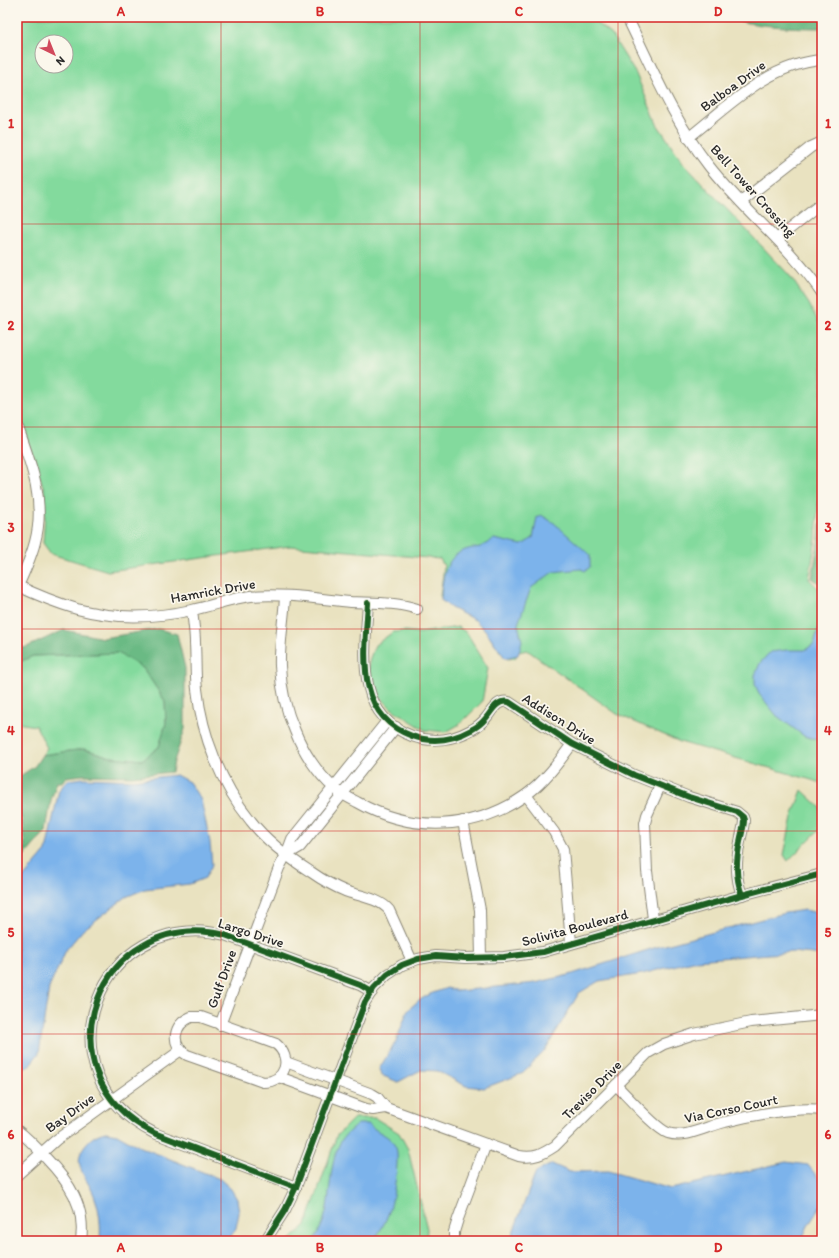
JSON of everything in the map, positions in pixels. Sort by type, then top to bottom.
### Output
[{"type":"street","name":"Bell Tower Crossing","points":[[627,17],[668,103],[688,138],[709,167],[799,262],[822,293]]},
{"type":"street","name":"Balboa Drive","points":[[688,138],[770,75],[795,64],[822,60]]},
{"type":"street","points":[[741,202],[811,147],[822,142]]},
{"type":"street","points":[[777,239],[822,203]]},
{"type":"street","points":[[17,425],[37,486],[39,513],[35,542],[30,558],[17,587]]},
{"type":"street","name":"Hamrick Drive","points":[[17,587],[65,605],[87,611],[107,614],[148,616],[192,610],[240,598],[270,596],[408,606],[417,609]]},
{"type":"street","points":[[285,597],[280,665],[284,698],[293,725],[302,746],[325,778],[338,791],[376,812],[405,821],[436,824],[463,821],[493,812],[526,795],[554,768],[572,744]]},
{"type":"street","name":"Addison Drive","points":[[368,603],[365,665],[366,677],[373,700],[378,710],[392,724],[407,734],[422,738],[437,740],[453,738],[480,724],[495,706],[506,701],[512,703],[572,744],[598,758],[660,786],[689,797],[738,812],[743,816],[744,823],[737,856],[736,869],[742,894]]},
{"type":"street","points":[[192,610],[197,688],[202,719],[211,748],[225,781],[239,805],[265,837],[286,855],[316,876],[330,884],[385,905],[389,910],[412,961]]},
{"type":"street","name":"Gulf Drive","points":[[220,1025],[279,868],[292,839],[338,791],[392,724]]},
{"type":"street","points":[[653,919],[645,823],[660,786]]},
{"type":"street","points":[[526,795],[558,839],[563,849],[570,943]]},
{"type":"street","points":[[463,821],[480,910],[481,958]]},
{"type":"street","name":"Solivita Boulevard","points":[[265,1241],[285,1210],[296,1187],[365,1002],[387,975],[402,965],[412,961],[436,956],[481,958],[543,952],[742,894],[822,874]]},
{"type":"street","name":"Largo Drive","points":[[296,1187],[154,1133],[134,1121],[113,1100],[103,1086],[96,1070],[90,1036],[95,1004],[104,985],[116,967],[127,957],[151,941],[178,932],[193,931],[216,932],[360,985],[372,992]]},
{"type":"street","name":"Treviso Drive","points":[[279,1077],[370,1110],[386,1108],[528,1158],[541,1155],[555,1146],[648,1053],[664,1044],[694,1034],[751,1022],[822,1015]]},
{"type":"street","points":[[197,1016],[276,1044],[283,1050],[286,1062],[279,1077],[272,1081],[263,1082],[187,1055],[181,1050],[176,1042],[176,1033],[180,1024],[185,1020],[197,1016]]},
{"type":"street","name":"Bay Drive","points":[[17,1175],[41,1152],[181,1050]]},
{"type":"street","name":"Treviso Drive","points":[[286,1062],[375,1095],[386,1108]]},
{"type":"street","name":"Via Corso Court","points":[[616,1085],[657,1126],[668,1133],[679,1135],[691,1133],[724,1122],[762,1115],[808,1109],[822,1110]]},
{"type":"street","points":[[17,1130],[41,1152],[63,1177],[73,1192],[81,1218],[81,1241]]},
{"type":"street","points":[[454,1241],[454,1232],[458,1219],[486,1144]]},
{"type":"green space","points":[[17,17],[588,17],[611,34],[636,74],[657,124],[684,164],[790,276],[809,304],[822,329],[822,481],[819,492],[816,539],[809,579],[818,588],[822,588],[822,783],[680,742],[617,714],[527,650],[519,652],[515,658],[508,659],[501,653],[484,627],[467,613],[445,602],[440,596],[444,566],[440,559],[290,546],[108,571],[51,554],[43,543],[45,512],[44,489],[17,411]]},
{"type":"green space","points":[[731,17],[822,17],[822,28],[761,25]]},
{"type":"green space","points":[[822,503],[822,585],[812,578],[819,539]]},
{"type":"green space","points":[[458,627],[467,633],[488,668],[482,702],[460,724],[446,732],[425,730],[392,709],[376,693],[368,671],[370,658],[375,645],[393,632],[406,631],[420,633]]},
{"type":"green space","points":[[158,629],[177,634],[185,668],[185,729],[174,761],[172,772],[132,776],[83,775],[66,777],[62,782],[57,782],[51,800],[46,831],[21,860],[17,890],[17,860],[25,850],[22,819],[17,811],[17,778],[35,766],[42,755],[84,749],[111,757],[142,760],[159,747],[166,723],[165,701],[143,668],[118,653],[33,656],[17,663],[17,649],[27,647],[64,630],[103,638]]},
{"type":"green space","points":[[118,653],[143,668],[165,701],[166,723],[159,747],[142,760],[111,757],[84,749],[42,755],[47,748],[36,726],[17,723],[17,663],[33,656]]},
{"type":"green space","points":[[802,790],[820,807],[822,812],[822,827],[788,861],[784,855],[792,817]]},
{"type":"green space","points":[[354,1118],[375,1118],[399,1133],[408,1149],[427,1229],[426,1241],[289,1241],[306,1225],[337,1135]]},
{"type":"water","points":[[541,515],[554,523],[590,555],[590,567],[585,571],[581,569],[553,572],[531,588],[518,624],[522,641],[518,655],[505,658],[486,631],[475,620],[451,608],[441,600],[443,578],[448,564],[458,553],[471,548],[480,547],[494,539],[522,545],[533,538],[537,517]]},
{"type":"water","points":[[822,625],[821,741],[804,736],[777,716],[759,694],[755,684],[755,675],[760,663],[770,652],[805,650],[814,644],[818,629]]},
{"type":"water","points":[[176,775],[189,782],[201,800],[210,842],[212,865],[205,878],[190,884],[145,889],[126,897],[83,930],[66,950],[49,988],[39,1053],[28,1067],[17,1070],[17,906],[23,878],[46,851],[59,790],[68,780],[83,778],[133,780]]},
{"type":"water","points":[[805,910],[822,914],[822,955],[793,952],[696,960],[642,974],[599,981],[579,993],[544,1052],[521,1074],[484,1088],[466,1086],[437,1071],[421,1070],[398,1082],[381,1075],[379,1069],[396,1041],[408,1010],[418,1001],[430,994],[447,988],[458,991],[535,983],[569,975],[654,948],[785,913]]},
{"type":"water","points":[[358,1124],[369,1124],[390,1139],[396,1148],[396,1180],[391,1207],[384,1224],[372,1241],[313,1241],[325,1216],[337,1149],[344,1136]]},
{"type":"water","points":[[106,1132],[117,1134],[140,1147],[220,1179],[231,1189],[237,1199],[239,1213],[236,1228],[228,1241],[100,1241],[98,1209],[92,1191],[82,1172],[79,1159],[81,1152],[88,1142],[95,1136]]},
{"type":"water","points":[[786,1162],[808,1165],[822,1183],[822,1204],[808,1226],[801,1241],[514,1241],[512,1235],[536,1172],[552,1164],[570,1172],[608,1171],[671,1189]]},
{"type":"cycle path","points":[[368,603],[365,642],[367,680],[372,698],[380,713],[393,726],[412,736],[420,738],[435,740],[450,738],[475,728],[483,722],[498,704],[501,702],[509,702],[572,744],[634,775],[689,797],[737,812],[743,817],[744,820],[737,862],[737,875],[742,895]]},
{"type":"cycle path","points":[[265,1241],[285,1210],[296,1187],[365,1002],[374,988],[387,975],[402,965],[418,959],[436,956],[465,958],[504,957],[543,952],[742,895],[822,874]]},
{"type":"cycle path","points":[[296,1187],[154,1133],[118,1106],[97,1073],[91,1037],[97,1001],[115,969],[144,945],[181,932],[225,935],[360,985],[372,992]]}]
